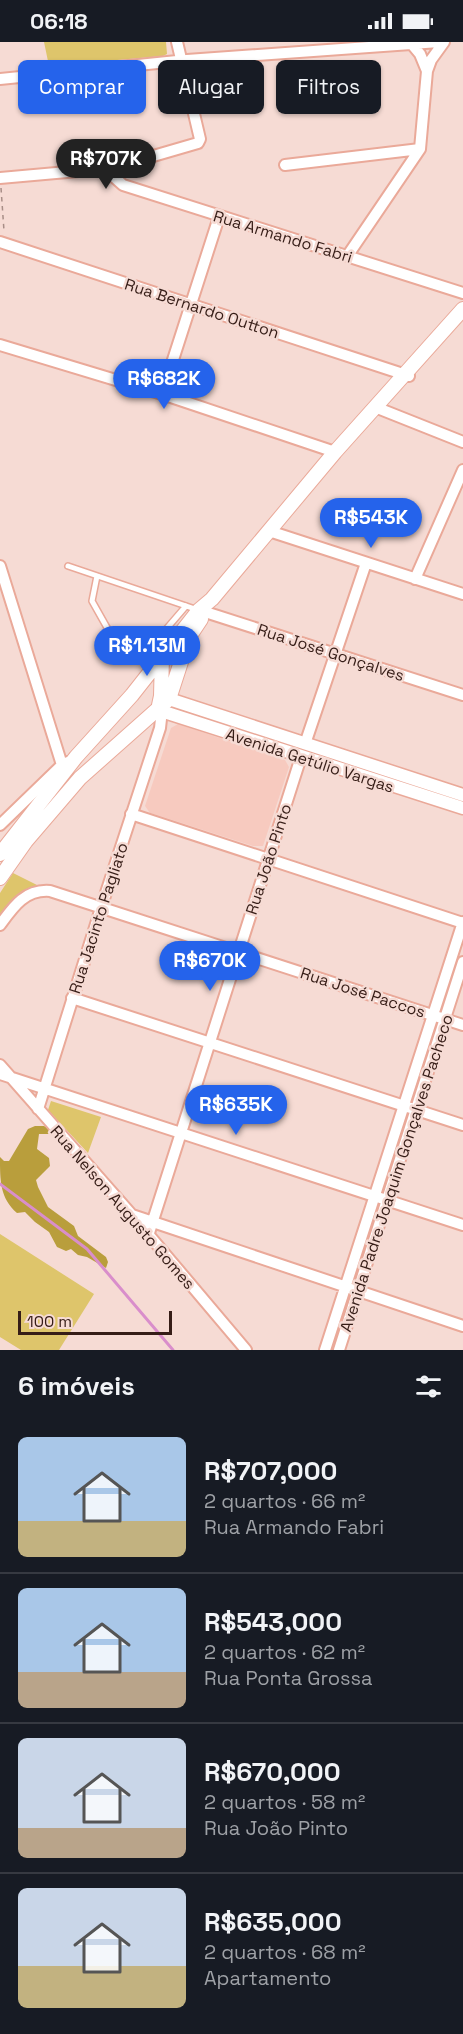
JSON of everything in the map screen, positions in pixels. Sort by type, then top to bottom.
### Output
[{"type":"main road","points":[[407,375],[463,309]]},
{"type":"main road","points":[[0,854],[49,784],[76,758],[132,695],[197,609],[212,599],[375,407],[439,343],[463,326]]},
{"type":"main road","points":[[0,878],[26,841],[80,778],[147,720],[163,702],[189,638],[197,609]]},
{"type":"main road","points":[[162,656],[163,702]]},
{"type":"main road","points":[[132,695],[147,693],[163,702]]},
{"type":"street","points":[[177,42],[181,60]]},
{"type":"street","points":[[194,60],[438,42]]},
{"type":"street","points":[[348,255],[420,149],[427,71],[431,60],[444,42]]},
{"type":"street","points":[[411,43],[424,60],[427,71]]},
{"type":"street","points":[[0,79],[158,63]]},
{"type":"street","points":[[0,178],[112,168],[194,146],[200,139],[194,114]]},
{"type":"street","points":[[285,165],[420,149]]},
{"type":"street","name":"Rua Armando Fabri","points":[[112,168],[114,177],[123,185],[463,293]]},
{"type":"street","points":[[162,394],[219,217]]},
{"type":"street","name":"Rua Bernardo Outton","points":[[2,243],[407,375]]},
{"type":"street","points":[[0,345],[162,394],[335,452]]},
{"type":"street","points":[[375,407],[463,442]]},
{"type":"street","points":[[415,579],[463,470]]},
{"type":"street","points":[[269,531],[463,594]]},
{"type":"street","name":"Rua João Pinto","points":[[148,1236],[303,750],[366,563]]},
{"type":"street","points":[[0,566],[62,765]]},
{"type":"street","name":"Rua José Gonçalves","points":[[197,609],[463,695]]},
{"type":"street","name":"Rua Jacinto Pagliato","points":[[38,1109],[160,728],[163,702]]},
{"type":"street","name":"Avenida Getúlio Vargas","points":[[163,702],[463,808]]},
{"type":"street","points":[[147,720],[157,722],[160,728]]},
{"type":"street","name":"Avenida Getúlio Vargas","points":[[303,750],[463,795]]},
{"type":"street","points":[[0,825],[49,784],[62,765],[76,758]]},
{"type":"street","points":[[131,814],[463,923]]},
{"type":"street","name":"Rua José Paccos","points":[[0,925],[21,899],[38,891],[50,891],[463,1025]]},
{"type":"street","name":"Avenida Padre Joaquim Gonçalves Pacheco","points":[[325,1350],[463,923]]},
{"type":"street","name":"Avenida Padre Joaquim Gonçalves Pacheco","points":[[339,1350],[463,962]]},
{"type":"street","points":[[72,998],[463,1125]]},
{"type":"street","name":"Rua Nelson Augusto Gomes","points":[[0,1065],[5,1075],[132,1215],[246,1350]]},
{"type":"street","points":[[5,1075],[463,1225]]},
{"type":"street","points":[[132,1215],[463,1326]]},
{"type":"lane","points":[[68,567],[197,609]]},
{"type":"lane","points":[[97,576],[92,602],[123,656],[128,658],[143,656],[197,609]]},
{"type":"path","points":[[0,178],[2,243]]},
{"type":"shaded area","points":[[44,42],[166,42],[167,54],[163,56],[117,60],[48,60]]},
{"type":"shaded area","points":[[178,724],[285,760],[289,767],[263,846],[253,846],[150,813],[145,806],[171,728]]},
{"type":"shaded area","points":[[13,873],[37,885],[18,896],[0,915],[0,893]]},
{"type":"shaded area","points":[[51,1101],[101,1117],[88,1153],[48,1110]]},
{"type":"shaded area","points":[[44,1126],[49,1129],[50,1134],[39,1134],[37,1149],[49,1158],[50,1166],[36,1180],[48,1207],[74,1226],[78,1236],[106,1257],[108,1262],[106,1268],[87,1257],[78,1255],[71,1249],[66,1251],[57,1247],[49,1232],[25,1212],[17,1213],[4,1195],[0,1157],[4,1161],[9,1161],[28,1129]]},
{"type":"shaded area","points":[[0,1234],[94,1294],[59,1350],[21,1350],[0,1337]]},
{"type":"waterway","points":[[0,1184],[87,1249],[173,1350]]}]
